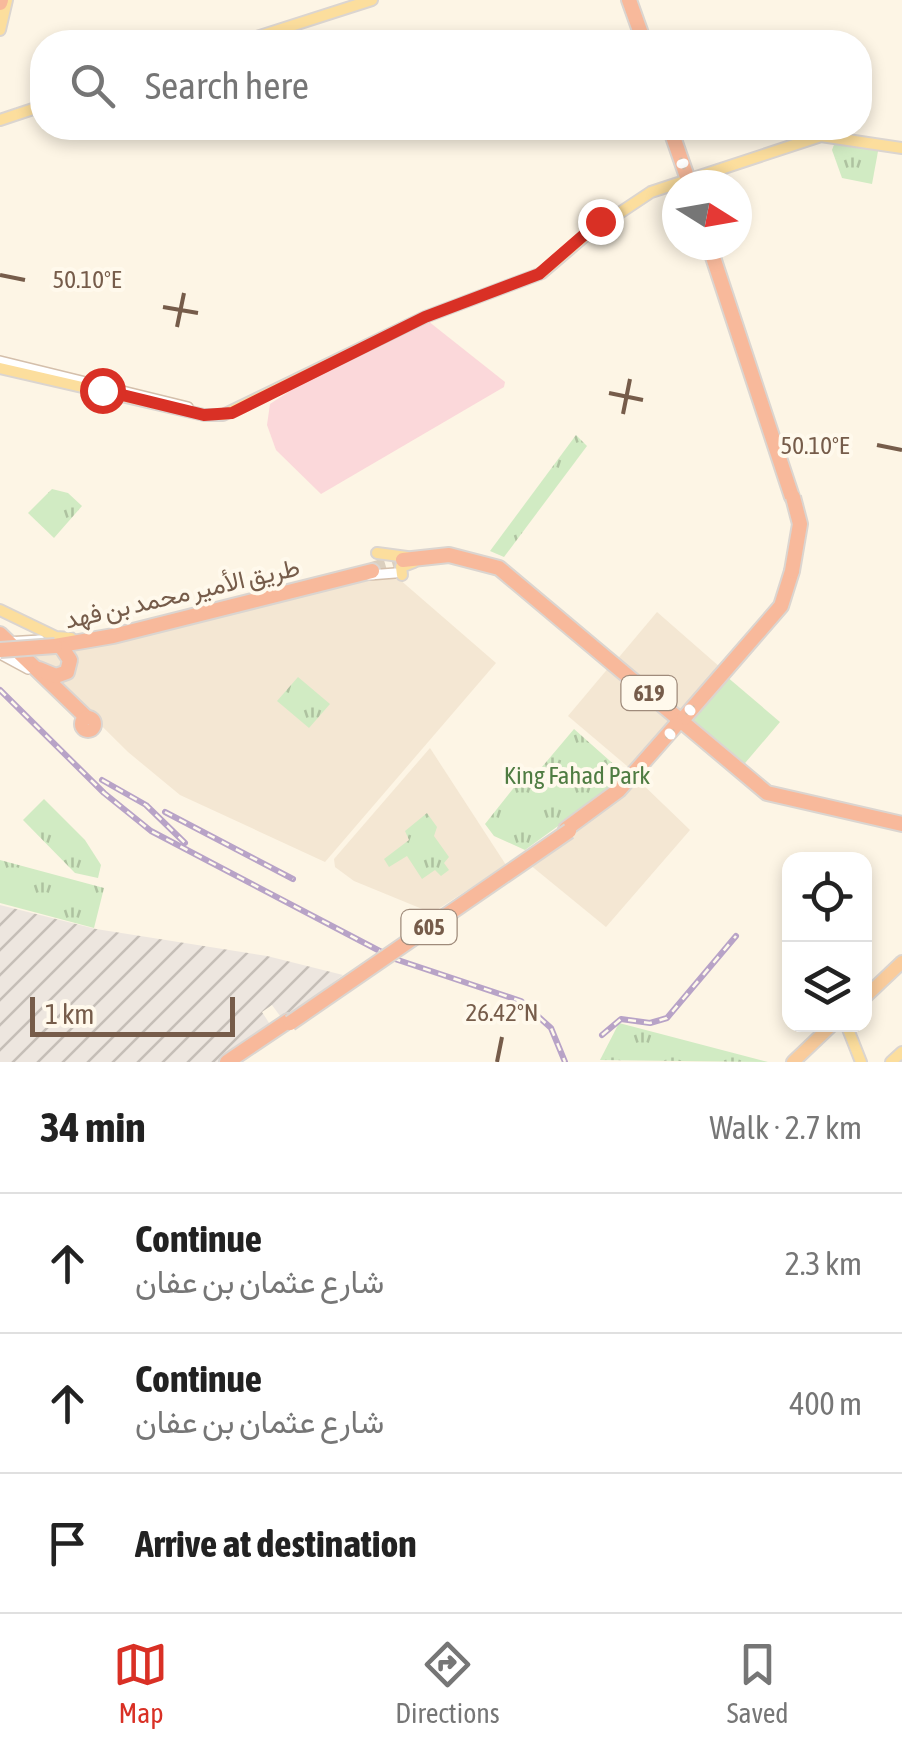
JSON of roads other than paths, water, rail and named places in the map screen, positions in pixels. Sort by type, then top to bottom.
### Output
[{"type":"highway","points":[[629,2],[637,30]]},
{"type":"highway","points":[[629,2],[638,30]]},
{"type":"highway","points":[[675,140],[685,170]]},
{"type":"highway","name":"605","points":[[619,792],[784,600],[800,524],[714,260]]},
{"type":"highway","name":"619","points":[[403,565],[449,555],[499,570],[773,797],[902,826]]},
{"type":"highway","name":"طريق الأمير محمد بن فهد","points":[[5,645],[61,643],[115,635],[372,565]]},
{"type":"highway","points":[[244,601],[274,594]]},
{"type":"highway","points":[[30,666],[50,676],[64,674],[70,660],[61,643]]},
{"type":"highway","points":[[5,645],[84,720]]},
{"type":"highway","name":"605","points":[[230,1062],[594,812],[680,722]]},
{"type":"highway","points":[[594,812],[619,792]]},
{"type":"highway","points":[[872,988],[902,960]]},
{"type":"highway","points":[[792,1062],[826,1032]]},
{"type":"main road","points":[[282,30],[375,0]]},
{"type":"main road","points":[[0,30],[3,1]]},
{"type":"main road","points":[[0,124],[30,113]]},
{"type":"main road","points":[[704,170],[780,140]]},
{"type":"main road","points":[[708,170],[796,140]]},
{"type":"main road","points":[[830,153],[836,140]]},
{"type":"main road","points":[[868,140],[902,147]]},
{"type":"main road","points":[[539,274],[592,225],[630,198],[662,186]]},
{"type":"main road","points":[[139,397],[216,416],[425,317],[539,274],[592,225]]},
{"type":"main road","points":[[168,405],[212,413],[228,410],[411,319],[507,286],[550,263]]},
{"type":"main road","points":[[15,364],[70,383],[188,409]]},
{"type":"main road","points":[[0,366],[15,364],[188,409]]},
{"type":"main road","points":[[0,366],[216,416]]},
{"type":"main road","points":[[0,366],[26,376],[100,387]]},
{"type":"main road","points":[[0,366],[49,375]]},
{"type":"main road","points":[[755,383],[799,526],[782,596],[762,626]]},
{"type":"main road","points":[[115,635],[372,565],[403,565]]},
{"type":"main road","points":[[5,645],[61,643],[244,601],[372,565],[403,565]]},
{"type":"main road","points":[[0,610],[61,643]]},
{"type":"main road","points":[[230,1062],[619,792]]},
{"type":"main road","points":[[849,1032],[861,1062]]},
{"type":"main road","points":[[801,1062],[808,1049]]},
{"type":"main road","points":[[893,1062],[902,1053]]},
{"type":"tunnel","points":[[372,569],[403,560]]},
{"type":"railway","points":[[0,690],[104,793],[151,831],[395,959],[521,1001],[551,1028],[565,1062]]},
{"type":"railway","points":[[102,780],[146,805],[185,843]]},
{"type":"railway","points":[[165,812],[293,879]]},
{"type":"railway","points":[[602,1035],[621,1019],[650,1023],[667,1018],[736,936]]},
{"type":"park label","name":"King Fahad Park","points":[[577,775]]}]
